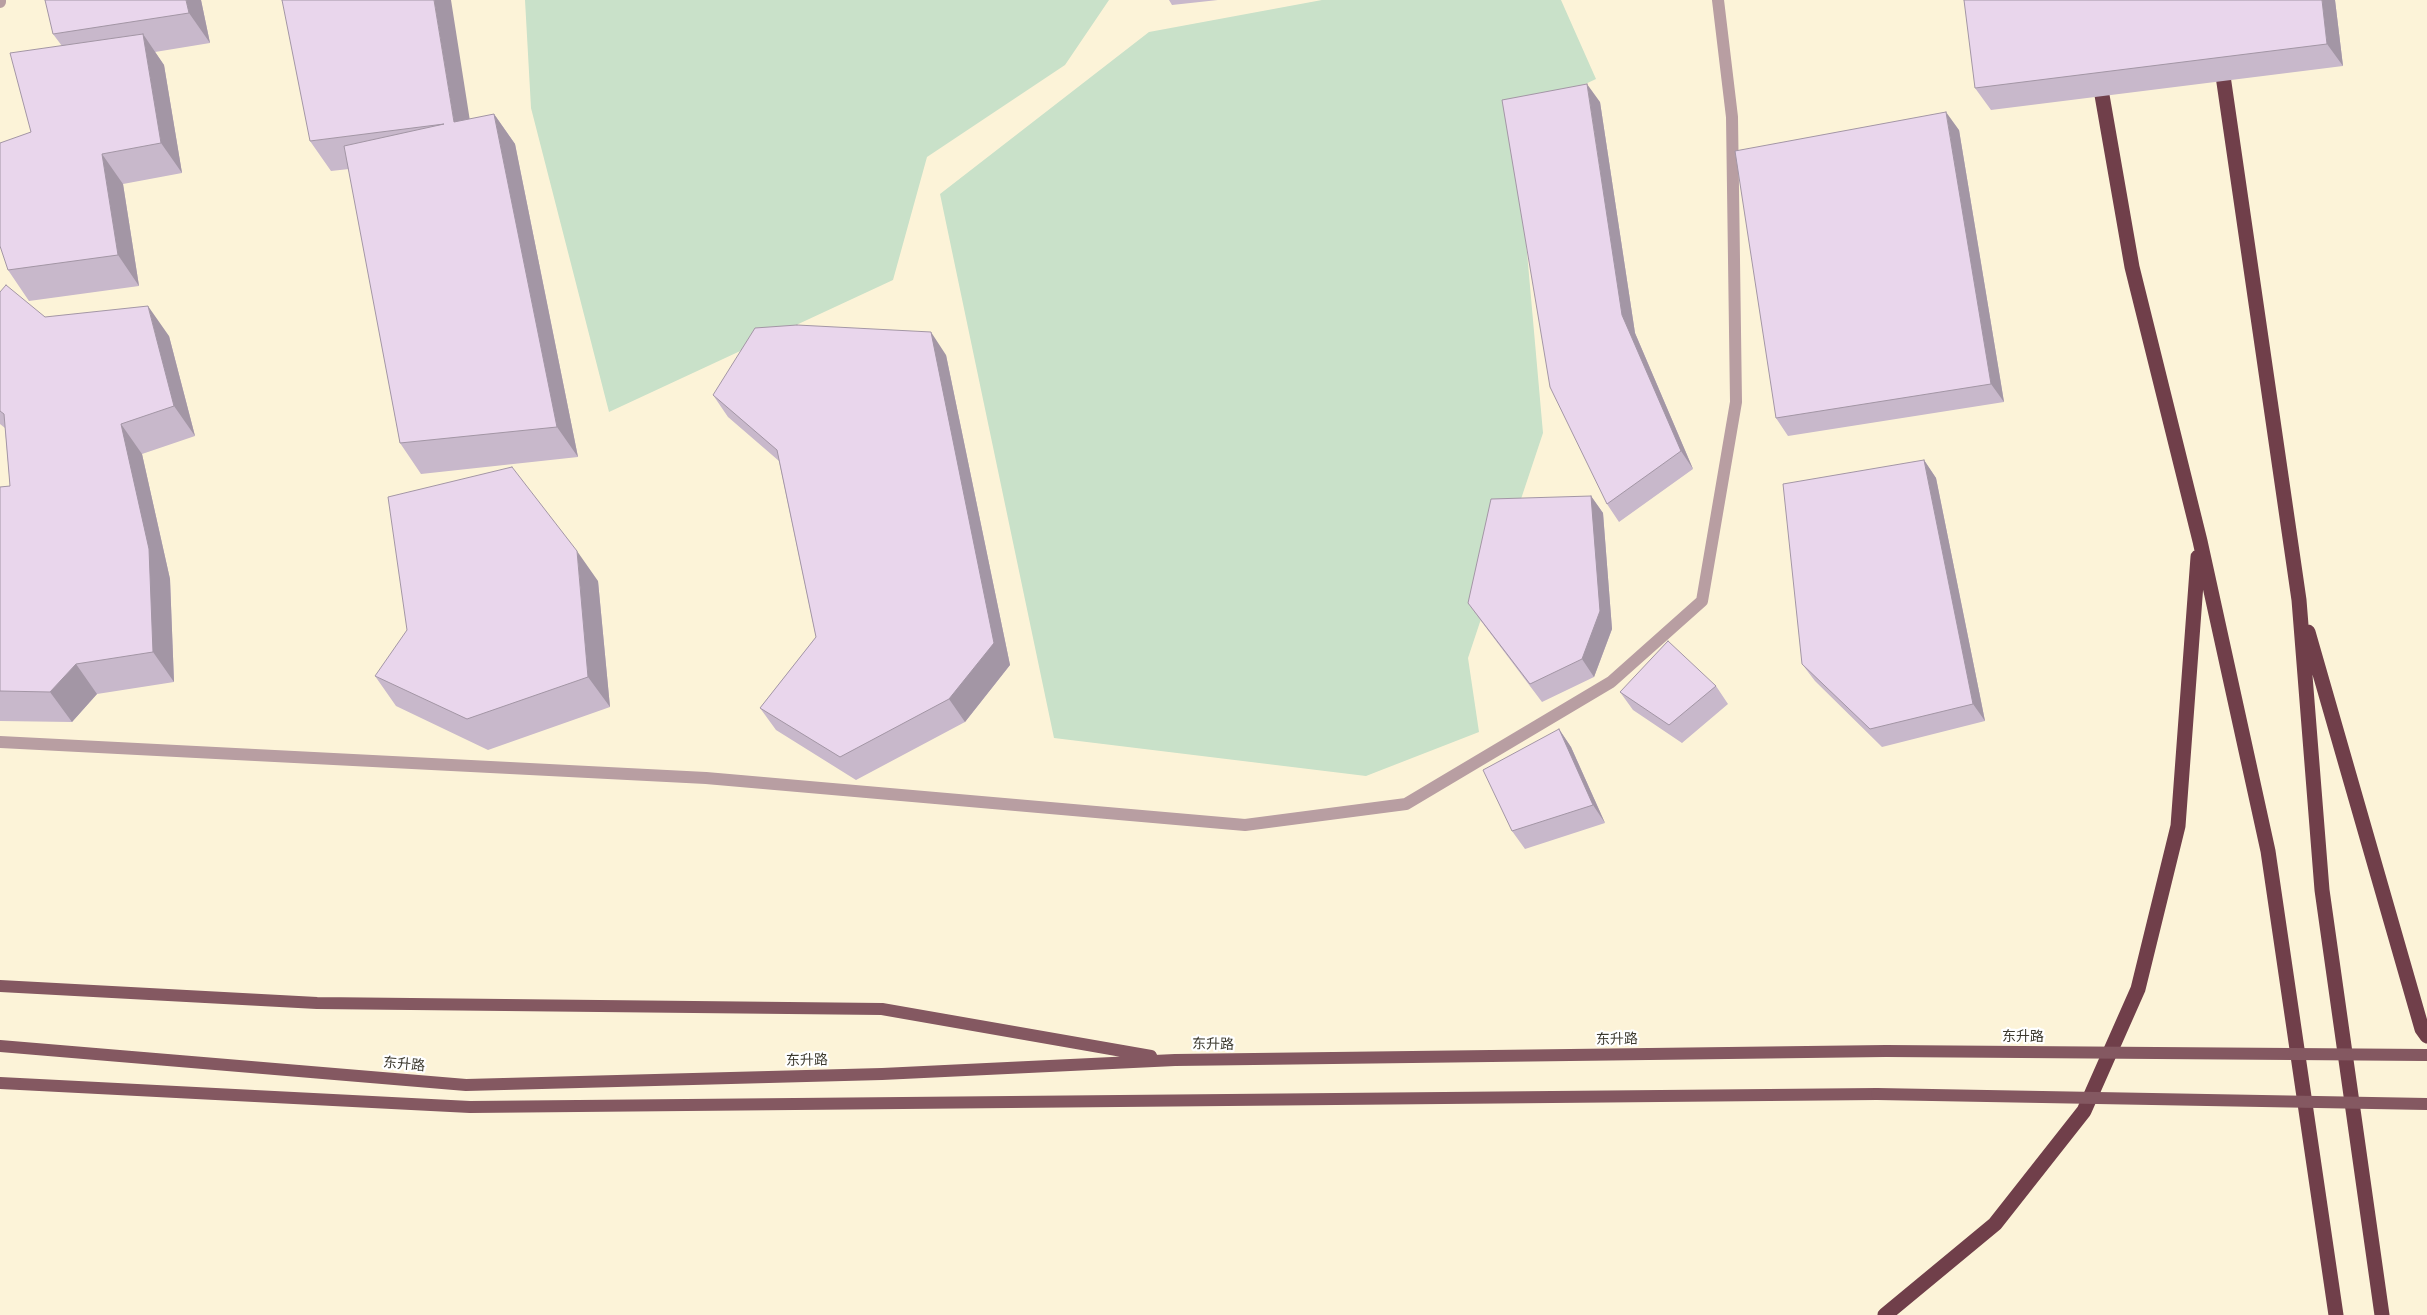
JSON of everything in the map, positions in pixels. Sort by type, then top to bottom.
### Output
[{"type":"highway","points":[[2219,50],[2299,600],[2322,890],[2382,1315]]},
{"type":"highway","points":[[2097,63],[2132,268],[2200,540],[2268,851],[2336,1315]]},
{"type":"highway","points":[[1884,1315],[1995,1224],[2084,1111],[2138,989],[2178,826],[2200,540]]},
{"type":"highway","points":[[2299,600],[2422,1029],[2427,1036]]},
{"type":"main road","points":[[0,986],[317,1004],[882,1010],[1176,1060]]},
{"type":"main road","name":"东升路","points":[[0,1046],[466,1085],[882,1074],[1176,1060],[1886,1051],[2427,1055]]},
{"type":"main road","points":[[0,1083],[470,1107],[1878,1094],[2427,1104]]},
{"type":"lane","points":[[0,742],[706,778],[1245,825],[1406,804],[1611,682],[1702,601],[1736,402],[1732,117],[1718,0]]},
{"type":"green space","points":[[525,0],[1109,0],[1065,65],[927,157],[893,280],[609,412],[531,108]]},
{"type":"green space","points":[[1322,0],[1561,0],[1596,79],[1515,117],[1543,433],[1468,658],[1479,732],[1366,776],[1054,738],[940,194],[1149,32]]},
{"type":"building","points":[[45,0],[186,0],[189,13],[53,34]]},
{"type":"building","points":[[282,0],[434,0],[454,122],[494,114],[557,427],[400,443],[344,146],[444,124],[310,141]]},
{"type":"building","points":[[1964,0],[2322,0],[2327,44],[1975,88]]},
{"type":"building","points":[[143,34],[161,143],[102,154],[118,255],[8,270],[0,246],[0,143],[31,132],[10,53]]},
{"type":"building","points":[[1587,84],[1622,315],[1681,451],[1607,504],[1550,387],[1502,100]]},
{"type":"building","points":[[1946,112],[1991,384],[1776,418],[1735,151]]},
{"type":"building","points":[[6,285],[45,317],[148,306],[174,406],[121,424],[149,549],[153,652],[76,664],[50,692],[0,691],[0,487],[10,486],[4,414],[0,411],[0,292]]},
{"type":"building","points":[[797,325],[931,332],[994,643],[949,699],[840,757],[760,708],[816,637],[777,450],[713,395],[755,328]]},
{"type":"building","points":[[1924,460],[1973,704],[1870,729],[1802,664],[1783,484]]},
{"type":"building","points":[[512,467],[577,551],[588,677],[467,719],[375,676],[407,630],[388,497]]},
{"type":"building","points":[[1591,496],[1600,611],[1582,659],[1530,684],[1468,603],[1491,499]]},
{"type":"building","points":[[1668,641],[1716,686],[1669,725],[1620,692]]},
{"type":"building","points":[[1559,729],[1593,805],[1512,831],[1483,770]]}]
